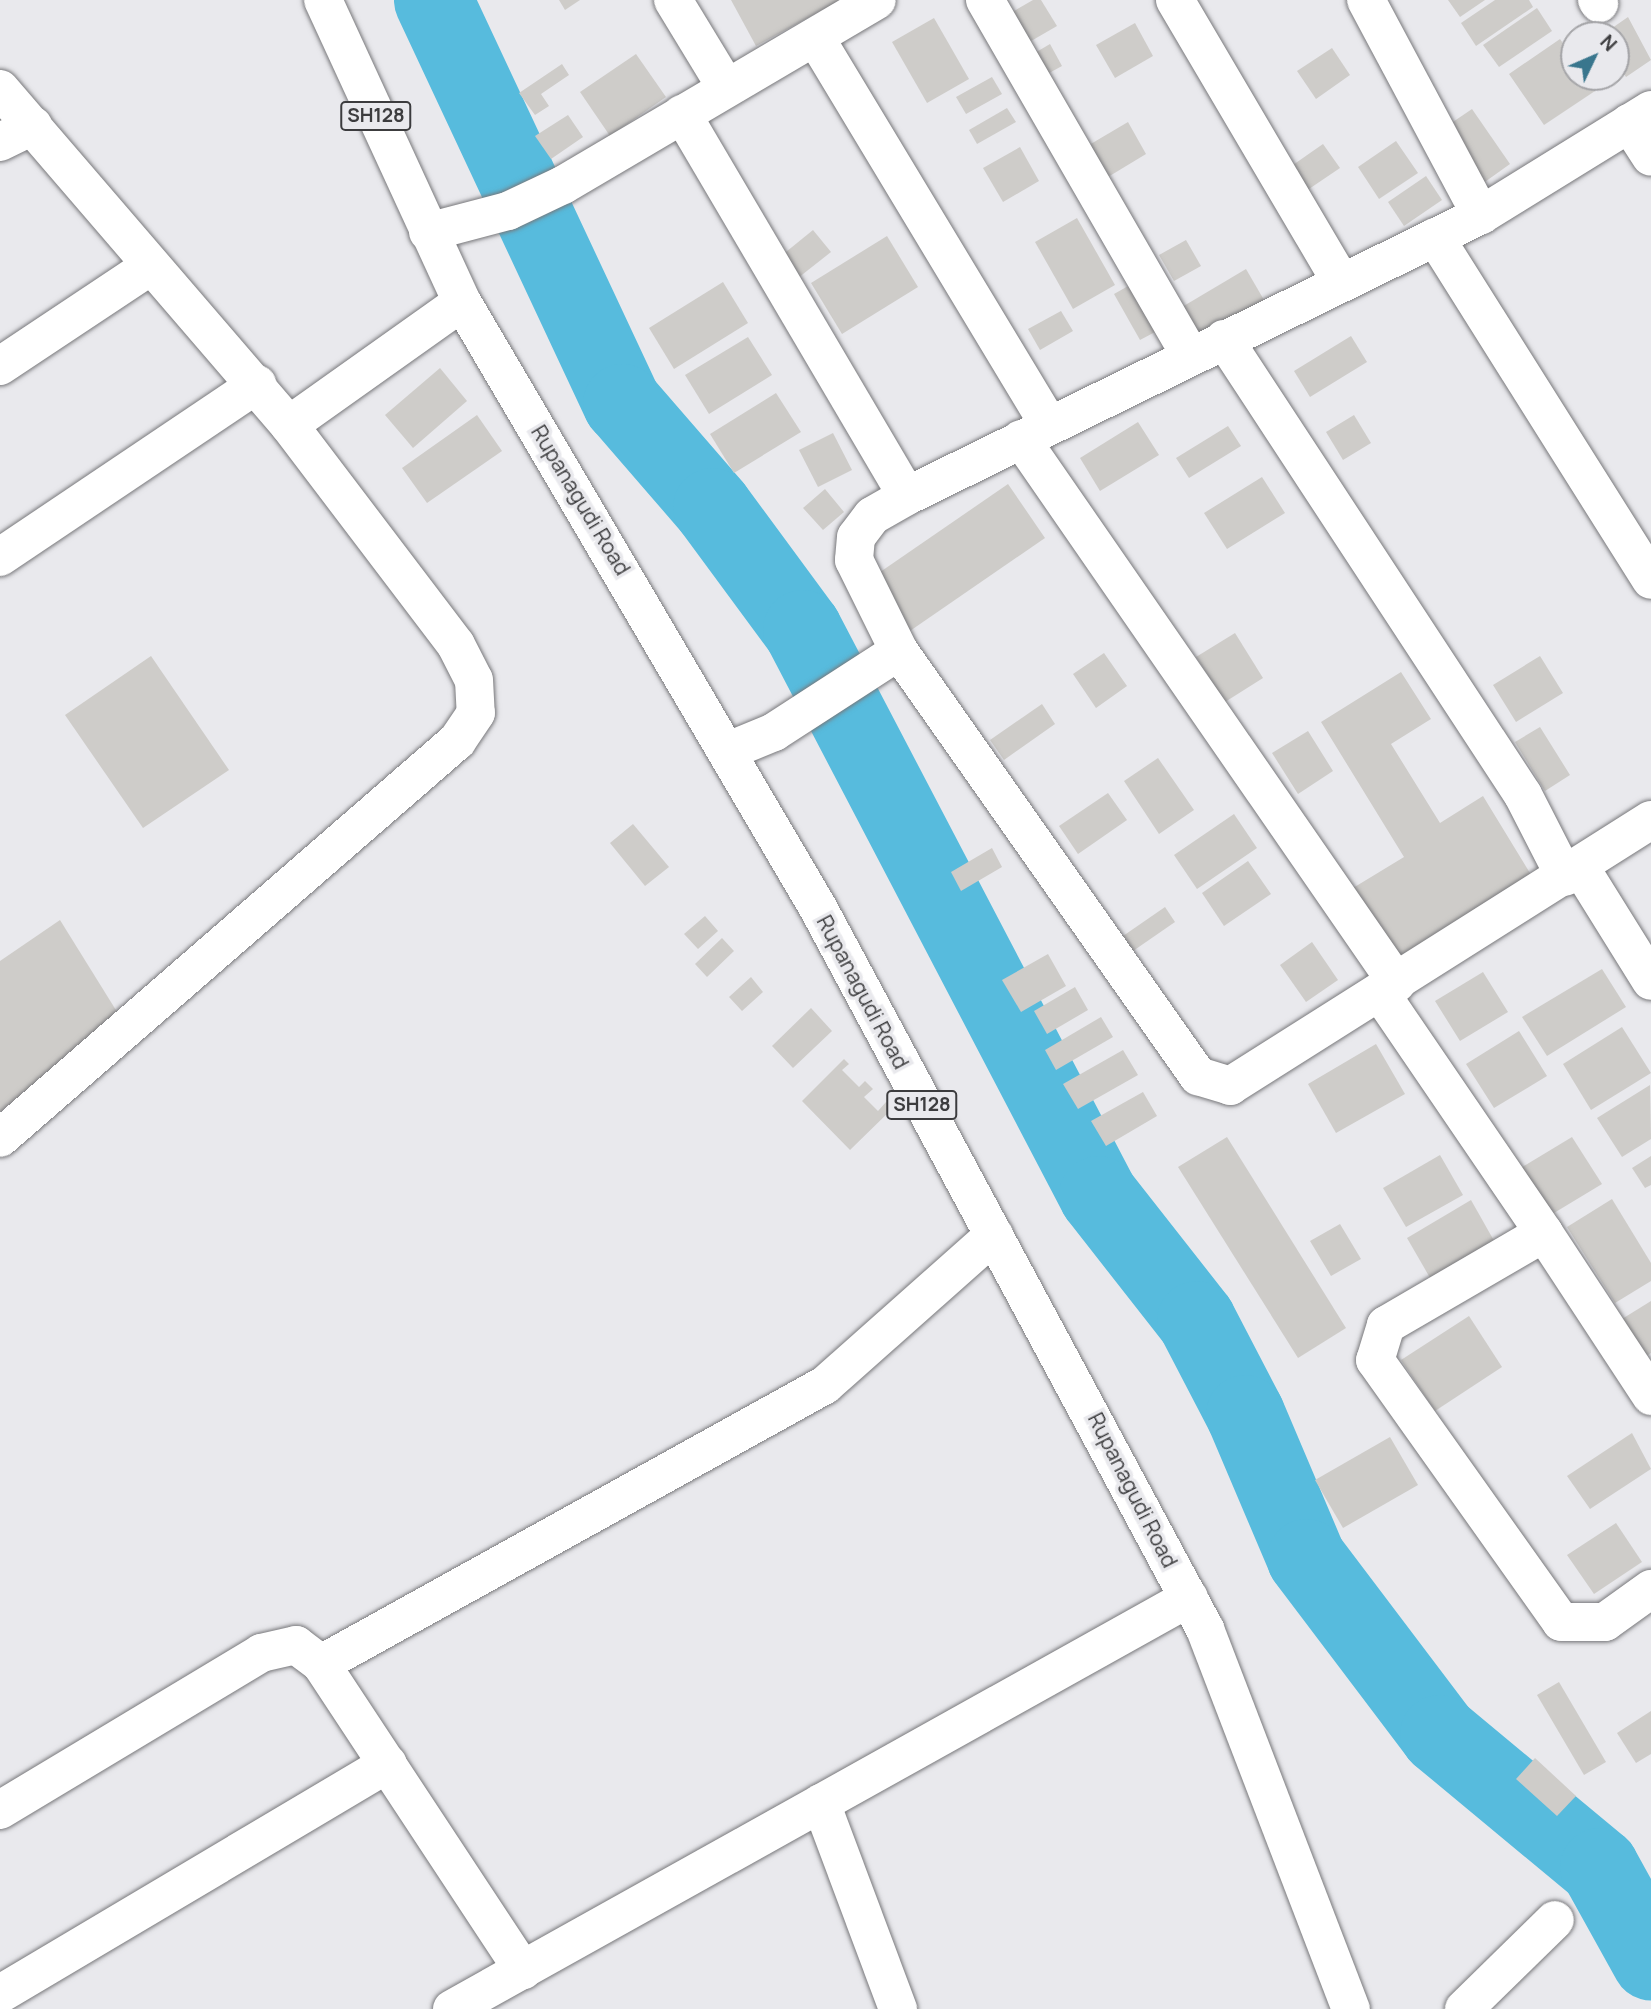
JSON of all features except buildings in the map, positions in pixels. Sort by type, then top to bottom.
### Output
[{"type":"street","name":"Rupanagudi Road","points":[[323,0],[462,302],[728,751],[994,1235],[1189,1598],[1354,2002]]},
{"type":"street","points":[[673,0],[726,87]]},
{"type":"street","points":[[428,232],[508,211],[563,185],[877,0]]},
{"type":"street","points":[[985,0],[1190,355]]},
{"type":"street","points":[[1175,0],[1341,282]]},
{"type":"street","points":[[1366,0],[1481,215]]},
{"type":"street","points":[[814,37],[1035,432],[1544,1233],[1651,1396]]},
{"type":"street","points":[[0,89],[16,134],[149,267],[257,384],[289,425],[456,645],[474,680],[476,713],[457,741],[0,1138]]},
{"type":"street","points":[[682,114],[907,496]]},
{"type":"street","points":[[1651,157],[1640,117],[1481,215],[1190,355],[907,496],[872,516],[856,537],[854,560],[899,651],[1198,1076],[1230,1086],[1651,820]]},
{"type":"street","points":[[1435,237],[1651,580]]},
{"type":"street","points":[[0,366],[149,267]]},
{"type":"street","points":[[289,425],[462,302]]},
{"type":"street","points":[[1224,339],[1572,872],[1651,981]]},
{"type":"street","points":[[0,557],[257,384]]},
{"type":"street","points":[[728,751],[774,732],[899,651]]},
{"type":"street","points":[[1544,1233],[1386,1325],[1375,1360],[1561,1622],[1605,1622],[1651,1589]]},
{"type":"street","points":[[321,1664],[825,1385],[994,1235]]},
{"type":"street","points":[[452,2009],[1189,1598]]},
{"type":"street","points":[[0,1810],[279,1645],[296,1645],[321,1664],[523,1969]]},
{"type":"street","points":[[0,1994],[388,1764]]},
{"type":"street","points":[[821,1803],[898,2009]]},
{"type":"street","points":[[1464,2009],[1555,1920]]},
{"type":"waterway","points":[[433,0],[622,403],[712,507],[802,629],[1098,1195],[1196,1320],[1245,1414],[1306,1558],[1439,1734],[1599,1867],[1651,1961]]}]
